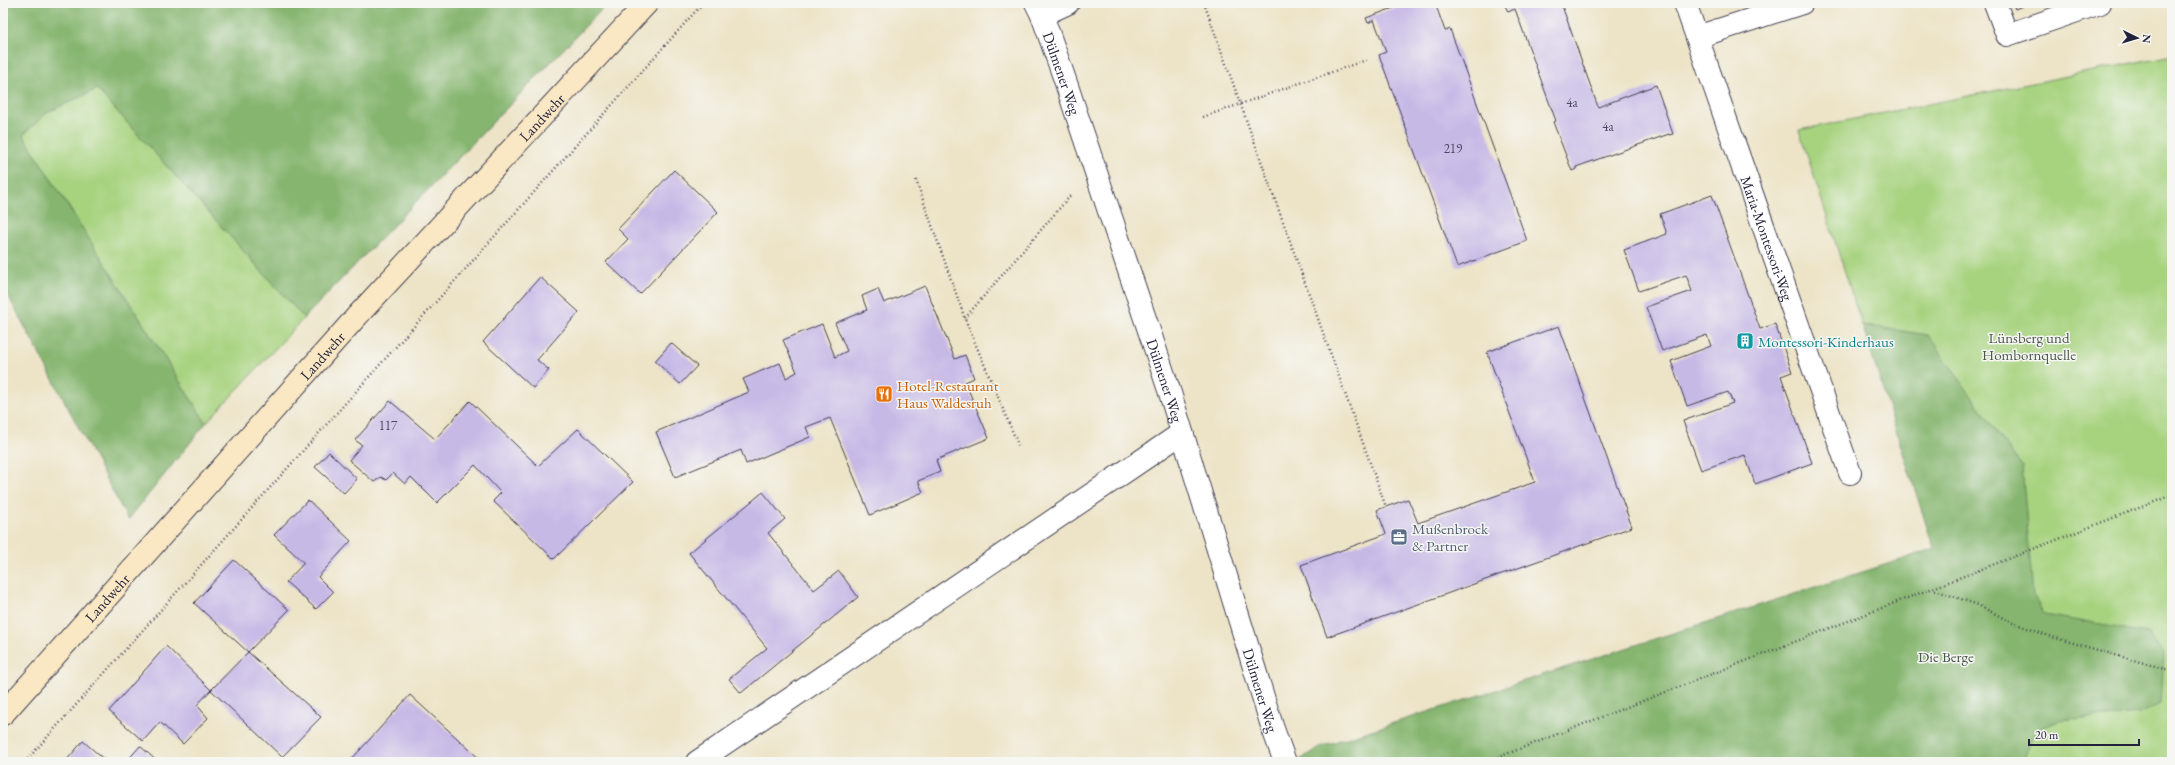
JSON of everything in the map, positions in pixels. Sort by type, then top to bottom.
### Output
[{"type":"main road","name":"Landwehr","points":[[3,714],[358,315],[647,3]]},
{"type":"street","points":[[1039,9],[1068,3]]},
{"type":"street","name":"Maria-Montessori-Weg","points":[[1686,3],[1850,473]]},
{"type":"street","points":[[1697,37],[1802,3]]},
{"type":"street","points":[[1995,3],[2007,35],[2100,3]]},
{"type":"street","name":"Dülmener Weg","points":[[1039,9],[1095,168],[1182,433],[1272,726],[1285,762]]},
{"type":"street","points":[[697,762],[1182,433]]},
{"type":"path","points":[[25,762],[704,3]]},
{"type":"path","points":[[1204,3],[1386,507]]},
{"type":"path","points":[[1203,117],[1369,59]]},
{"type":"path","points":[[965,319],[1095,168]]},
{"type":"path","points":[[916,180],[965,319],[1019,447]]},
{"type":"path","points":[[1486,762],[1934,590],[2172,495]]},
{"type":"path","points":[[1934,590],[1978,605],[2013,623],[2052,637],[2172,671]]},
{"type":"green space","points":[[3,3],[608,3],[304,318],[97,89],[48,112],[23,135],[206,423],[128,520],[3,286]]},
{"type":"green space","name":"Lünsberg und Hombornquelle","points":[[2172,55],[2172,762],[1431,762],[1942,547],[1874,326],[1862,325],[1799,130]]},
{"type":"green space","points":[[97,89],[304,318],[206,423],[23,135],[48,112]]},
{"type":"green space","name":"Die Berge","points":[[1862,325],[1928,335],[2022,467],[2033,596],[2045,615],[2146,633],[2164,653],[2161,704],[2139,714],[2059,721],[2043,727],[2032,737],[2023,762],[1297,762],[1319,747],[1934,549]]},
{"type":"building","points":[[1407,3],[1435,3],[1445,31],[1450,29],[1527,241],[1457,267],[1379,55],[1386,52],[1374,20],[1368,23],[1366,18]]},
{"type":"building","points":[[1504,3],[1561,3],[1598,107],[1656,85],[1673,134],[1669,134],[1576,167],[1576,169],[1572,171],[1553,122],[1556,121],[1515,9],[1508,12]]},
{"type":"building","points":[[2013,3],[2030,3],[2015,9]]},
{"type":"building","points":[[674,170],[718,212],[640,294],[606,262],[628,239],[618,229]]},
{"type":"building","name":"Montessori-Kinderhaus","points":[[1712,195],[1760,329],[1775,324],[1792,372],[1781,376],[1812,463],[1755,484],[1745,455],[1701,470],[1683,421],[1733,403],[1728,392],[1687,406],[1671,361],[1711,346],[1707,335],[1662,351],[1646,307],[1692,291],[1686,275],[1639,291],[1624,250],[1667,234],[1660,214]]},
{"type":"building","points":[[540,277],[579,312],[537,360],[549,370],[533,388],[483,342]]},
{"type":"building","points":[[925,286],[955,359],[965,355],[974,378],[965,382],[989,438],[936,460],[940,472],[918,481],[923,492],[870,515],[830,418],[806,427],[810,437],[746,464],[741,450],[675,477],[656,432],[749,392],[743,379],[780,363],[786,378],[797,372],[783,340],[822,324],[835,357],[847,351],[835,323],[867,310],[862,296],[878,289],[884,303]]},
{"type":"building","points":[[1559,326],[1632,527],[1327,637],[1301,565],[1386,534],[1377,510],[1408,499],[1418,523],[1535,482],[1487,352]]},
{"type":"building","points":[[671,343],[697,366],[680,384],[655,361]]},
{"type":"building","points":[[390,401],[435,439],[470,401],[538,466],[578,429],[633,482],[554,559],[493,501],[501,493],[475,465],[437,503],[411,477],[405,484],[393,473],[386,480],[381,477],[374,482],[349,460],[362,445],[355,440]]},
{"type":"building","points":[[329,452],[357,479],[344,493],[315,467]]},
{"type":"building","points":[[763,492],[785,519],[768,533],[814,590],[839,571],[858,597],[741,693],[729,679],[767,648],[689,553]]},
{"type":"building","points":[[308,500],[351,541],[318,577],[333,592],[316,609],[286,582],[304,563],[274,535]]},
{"type":"building","points":[[234,560],[289,610],[248,652],[194,603]]},
{"type":"building","points":[[166,646],[211,690],[197,705],[208,718],[183,744],[160,722],[143,741],[109,711]]},
{"type":"building","points":[[248,652],[321,717],[282,757],[211,690]]},
{"type":"building","points":[[410,695],[483,762],[350,761]]},
{"type":"building","points":[[83,741],[107,762],[65,762]]},
{"type":"building","points":[[140,746],[158,762],[126,762]]},
{"type":"place","name":"Montessori-Kinderhaus","points":[[1745,341]]},
{"type":"place","name":"Hotel-Restaurant Haus Waldesruh","points":[[884,394]]},
{"type":"place","name":"Mußenbrock & Partner","points":[[1399,537]]}]
